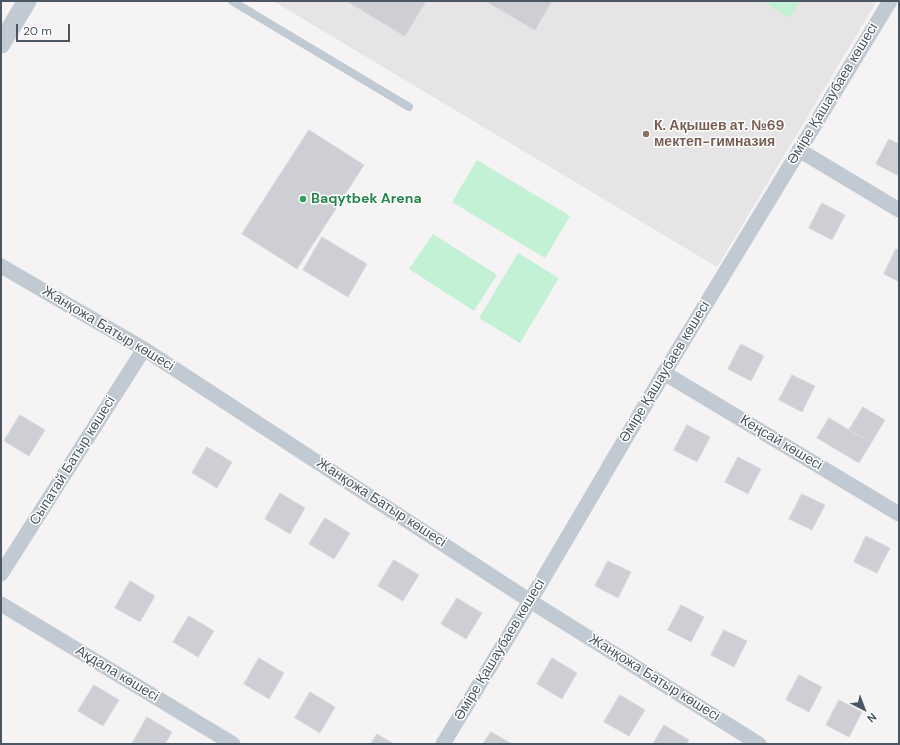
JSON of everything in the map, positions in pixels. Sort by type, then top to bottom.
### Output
[{"type":"street","points":[[1,44],[27,1]]},
{"type":"street","name":"Әміре Қашаубаев көшесі","points":[[443,744],[530,601],[664,373],[890,1]]},
{"type":"street","points":[[799,150],[899,210]]},
{"type":"street","name":"Жанқожа Батыр көшесі","points":[[1,266],[144,349],[530,601],[759,744]]},
{"type":"street","name":"Сыпатай Батыр көшесі","points":[[1,574],[144,349]]},
{"type":"street","name":"Кеңсай көшесі","points":[[664,373],[899,514]]},
{"type":"street","name":"Ақдала көшесі","points":[[1,604],[233,744]]},
{"type":"lane","points":[[232,1],[409,107]]},
{"type":"shaded area","name":"К. Ақышев ат. №69 мектеп-гимназия","points":[[273,1],[877,1],[717,267]]},
{"type":"green space","points":[[762,1],[800,1],[790,18]]},
{"type":"green space","points":[[477,160],[570,216],[545,258],[452,202]]},
{"type":"green space","points":[[433,234],[497,275],[474,311],[409,269]]},
{"type":"green space","points":[[518,253],[559,278],[520,343],[479,318]]},
{"type":"building","points":[[347,1],[426,1],[405,36]]},
{"type":"building","points":[[486,1],[552,1],[535,30]]},
{"type":"building","name":"Baqytbek Arena","points":[[309,130],[364,165],[297,269],[242,234]]},
{"type":"building","points":[[889,139],[899,144],[899,176],[876,164]]},
{"type":"building","points":[[822,203],[845,215],[832,240],[809,228]]},
{"type":"building","points":[[322,237],[367,264],[348,297],[303,270]]},
{"type":"building","points":[[896,249],[899,250],[899,282],[884,274]]},
{"type":"building","points":[[741,344],[764,356],[751,381],[728,369]]},
{"type":"building","points":[[792,375],[815,386],[802,412],[779,400]]},
{"type":"building","points":[[863,407],[885,420],[871,443],[849,430]]},
{"type":"building","points":[[20,415],[45,430],[29,456],[4,441]]},
{"type":"building","points":[[829,418],[871,443],[859,463],[817,438]]},
{"type":"building","points":[[687,425],[710,437],[697,462],[674,450]]},
{"type":"building","points":[[207,447],[232,462],[217,488],[192,473]]},
{"type":"building","points":[[738,457],[761,469],[748,494],[725,482]]},
{"type":"building","points":[[280,493],[305,508],[290,534],[265,519]]},
{"type":"building","points":[[802,494],[825,505],[812,530],[789,519]]},
{"type":"building","points":[[325,518],[350,533],[334,559],[309,544]]},
{"type":"building","points":[[866,536],[890,548],[877,573],[854,562]]},
{"type":"building","points":[[394,560],[419,575],[403,601],[378,586]]},
{"type":"building","points":[[608,561],[631,572],[618,598],[595,586]]},
{"type":"building","points":[[130,581],[155,596],[140,622],[115,608]]},
{"type":"building","points":[[457,598],[482,613],[466,639],[441,624]]},
{"type":"building","points":[[681,605],[704,617],[691,642],[668,630]]},
{"type":"building","points":[[189,616],[214,631],[198,657],[173,642]]},
{"type":"building","points":[[724,630],[747,641],[734,667],[711,655]]},
{"type":"building","points":[[259,658],[284,673],[269,699],[244,684]]},
{"type":"building","points":[[552,658],[577,673],[562,699],[537,684]]},
{"type":"building","points":[[799,675],[822,687],[809,712],[786,700]]},
{"type":"building","points":[[94,685],[119,700],[103,726],[78,711]]},
{"type":"building","points":[[310,692],[335,707],[320,733],[295,718]]},
{"type":"building","points":[[620,695],[645,710],[629,736],[604,722]]},
{"type":"building","points":[[839,700],[862,712],[849,737],[826,725]]},
{"type":"building","points":[[147,717],[172,732],[165,744],[132,744]]},
{"type":"building","points":[[664,725],[689,740],[687,744],[653,744]]},
{"type":"building","points":[[491,732],[512,744],[483,744]]},
{"type":"building","points":[[377,734],[394,744],[371,744]]},
{"type":"place","name":"К. Ақышев ат. №69 мектеп-гимназия","points":[[646,134]]},
{"type":"place","name":"Baqytbek Arena","points":[[303,199]]}]
